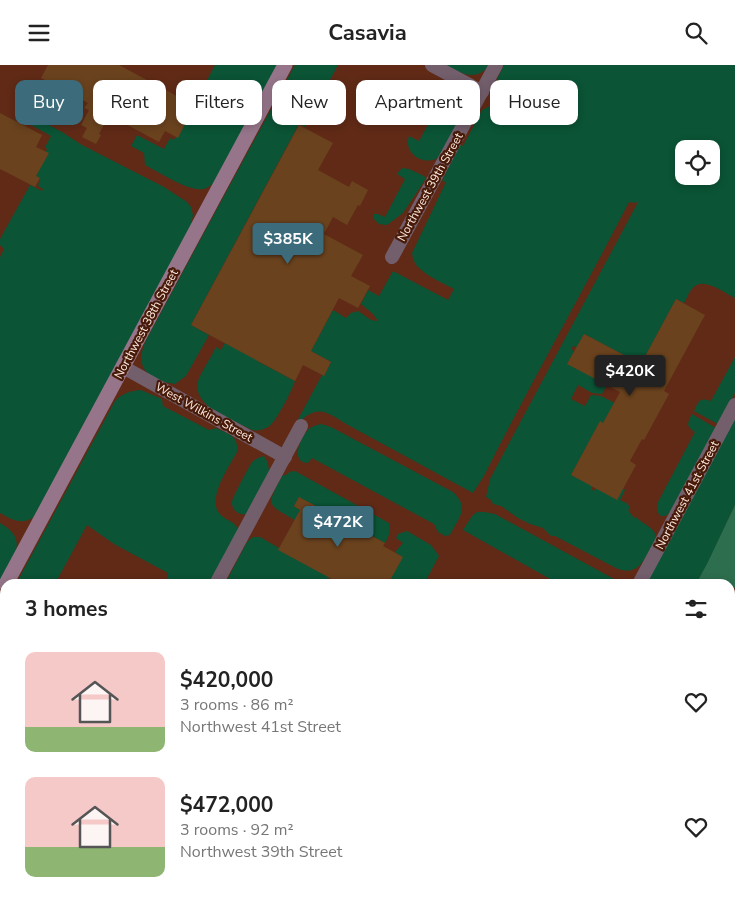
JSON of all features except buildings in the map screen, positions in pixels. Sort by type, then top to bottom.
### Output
[{"type":"main road","name":"Northwest 38th Street","points":[[9,579],[285,65]]},
{"type":"street","points":[[432,65],[482,92]]},
{"type":"street","name":"Northwest 39th Street","points":[[392,257],[496,65]]},
{"type":"street","name":"West Wilkins Street","points":[[123,367],[285,457]]},
{"type":"street","name":"Northwest 41st Street","points":[[641,579],[735,405]]},
{"type":"street","points":[[219,579],[301,426]]},
{"type":"shaded area","points":[[0,65],[735,65],[735,579],[0,579]]},
{"type":"green space","points":[[215,65],[279,65],[262,96],[262,80],[207,80]]},
{"type":"green space","points":[[295,65],[338,65],[330,80],[287,80]]},
{"type":"green space","points":[[446,65],[490,65],[479,73],[469,75]]},
{"type":"green space","points":[[504,65],[735,65],[735,298],[713,286],[701,284],[696,285],[689,292],[684,303],[676,299],[641,364],[584,334],[577,347],[573,346],[571,349],[574,351],[568,363],[607,385],[602,394],[592,393],[578,385],[571,399],[585,406],[591,395],[601,396],[615,403],[603,423],[600,422],[571,475],[593,486],[591,489],[594,491],[596,488],[623,488],[625,490],[620,500],[628,504],[630,509],[628,510],[634,518],[636,517],[655,533],[656,540],[647,555],[637,568],[633,570],[628,571],[616,568],[555,536],[551,536],[543,528],[518,518],[501,506],[493,504],[486,497],[490,479],[637,202],[629,202],[484,476],[473,493],[327,413],[321,411],[310,414],[295,425],[331,362],[311,351],[333,310],[346,318],[351,313],[358,311],[371,320],[378,321],[361,304],[368,290],[379,296],[393,271],[448,300],[454,289],[421,270],[413,260],[412,253],[446,182],[442,181],[460,144],[463,146],[474,125],[480,125],[482,110],[490,106],[490,125],[578,125],[578,80],[498,80]]},
{"type":"green space","points":[[272,107],[272,125],[298,125],[191,325],[209,335],[186,376],[175,384],[163,382],[148,374],[142,364],[141,356],[145,342]]},
{"type":"green space","points":[[31,125],[49,125],[82,145],[164,187],[187,202],[191,207],[193,215],[191,225],[35,516],[26,521],[17,521],[0,513],[0,257],[4,249],[0,245],[0,239],[30,185],[42,191],[43,189],[38,186],[40,178],[36,176],[47,149],[45,147],[51,136]]},
{"type":"green space","points":[[185,125],[246,125],[214,183],[204,189],[182,185],[145,165],[144,153],[131,146],[137,135],[164,149],[170,138],[174,140],[176,136],[178,137]]},
{"type":"green space","points":[[428,125],[457,125],[438,158],[427,160],[416,157],[409,148],[409,136],[419,141]]},
{"type":"green space","points":[[403,168],[426,178],[403,213],[387,225],[379,224],[374,219],[374,214],[385,217],[405,179],[397,174]]},
{"type":"green space","points":[[225,343],[258,358],[257,361],[295,381],[279,413],[266,428],[252,430],[224,417],[206,404],[200,397],[197,388],[199,378],[216,347],[221,350]]},
{"type":"green space","points":[[735,357],[735,393],[718,424],[694,411],[700,401],[704,399],[711,401]]},
{"type":"green space","points":[[141,390],[162,399],[163,406],[209,430],[216,428],[232,436],[236,442],[237,452],[220,484],[216,502],[217,510],[222,516],[235,524],[239,532],[213,579],[167,579],[168,573],[114,544],[87,525],[58,579],[19,579],[115,401],[133,391]]},
{"type":"green space","points":[[692,414],[716,428],[671,512],[661,516],[657,508],[658,502],[695,432],[688,424]]},
{"type":"green space","points":[[735,418],[735,505],[707,565],[699,579],[649,579]]},
{"type":"green space","points":[[321,424],[331,427],[453,492],[461,503],[462,508],[450,535],[445,536],[438,532],[434,524],[312,458],[308,463],[299,459],[299,444],[304,435],[310,428]]},
{"type":"green space","points":[[264,456],[268,463],[269,471],[248,514],[239,513],[233,508],[233,498],[253,461]]},
{"type":"green space","points":[[295,471],[389,523],[390,529],[385,543],[299,497],[294,506],[300,510],[295,520],[274,507],[272,503],[273,493],[282,476]]},
{"type":"green space","points":[[735,505],[735,579],[699,579]]},
{"type":"green space","points":[[477,512],[495,514],[614,579],[550,579],[463,530]]},
{"type":"green space","points":[[0,523],[15,536],[17,543],[13,558],[0,579]]},
{"type":"green space","points":[[407,531],[431,545],[439,556],[427,579],[391,579],[402,557],[395,552],[403,543],[396,538],[398,534]]},
{"type":"green space","points":[[253,537],[260,537],[279,548],[279,550],[329,577],[328,579],[228,579],[247,542]]}]
